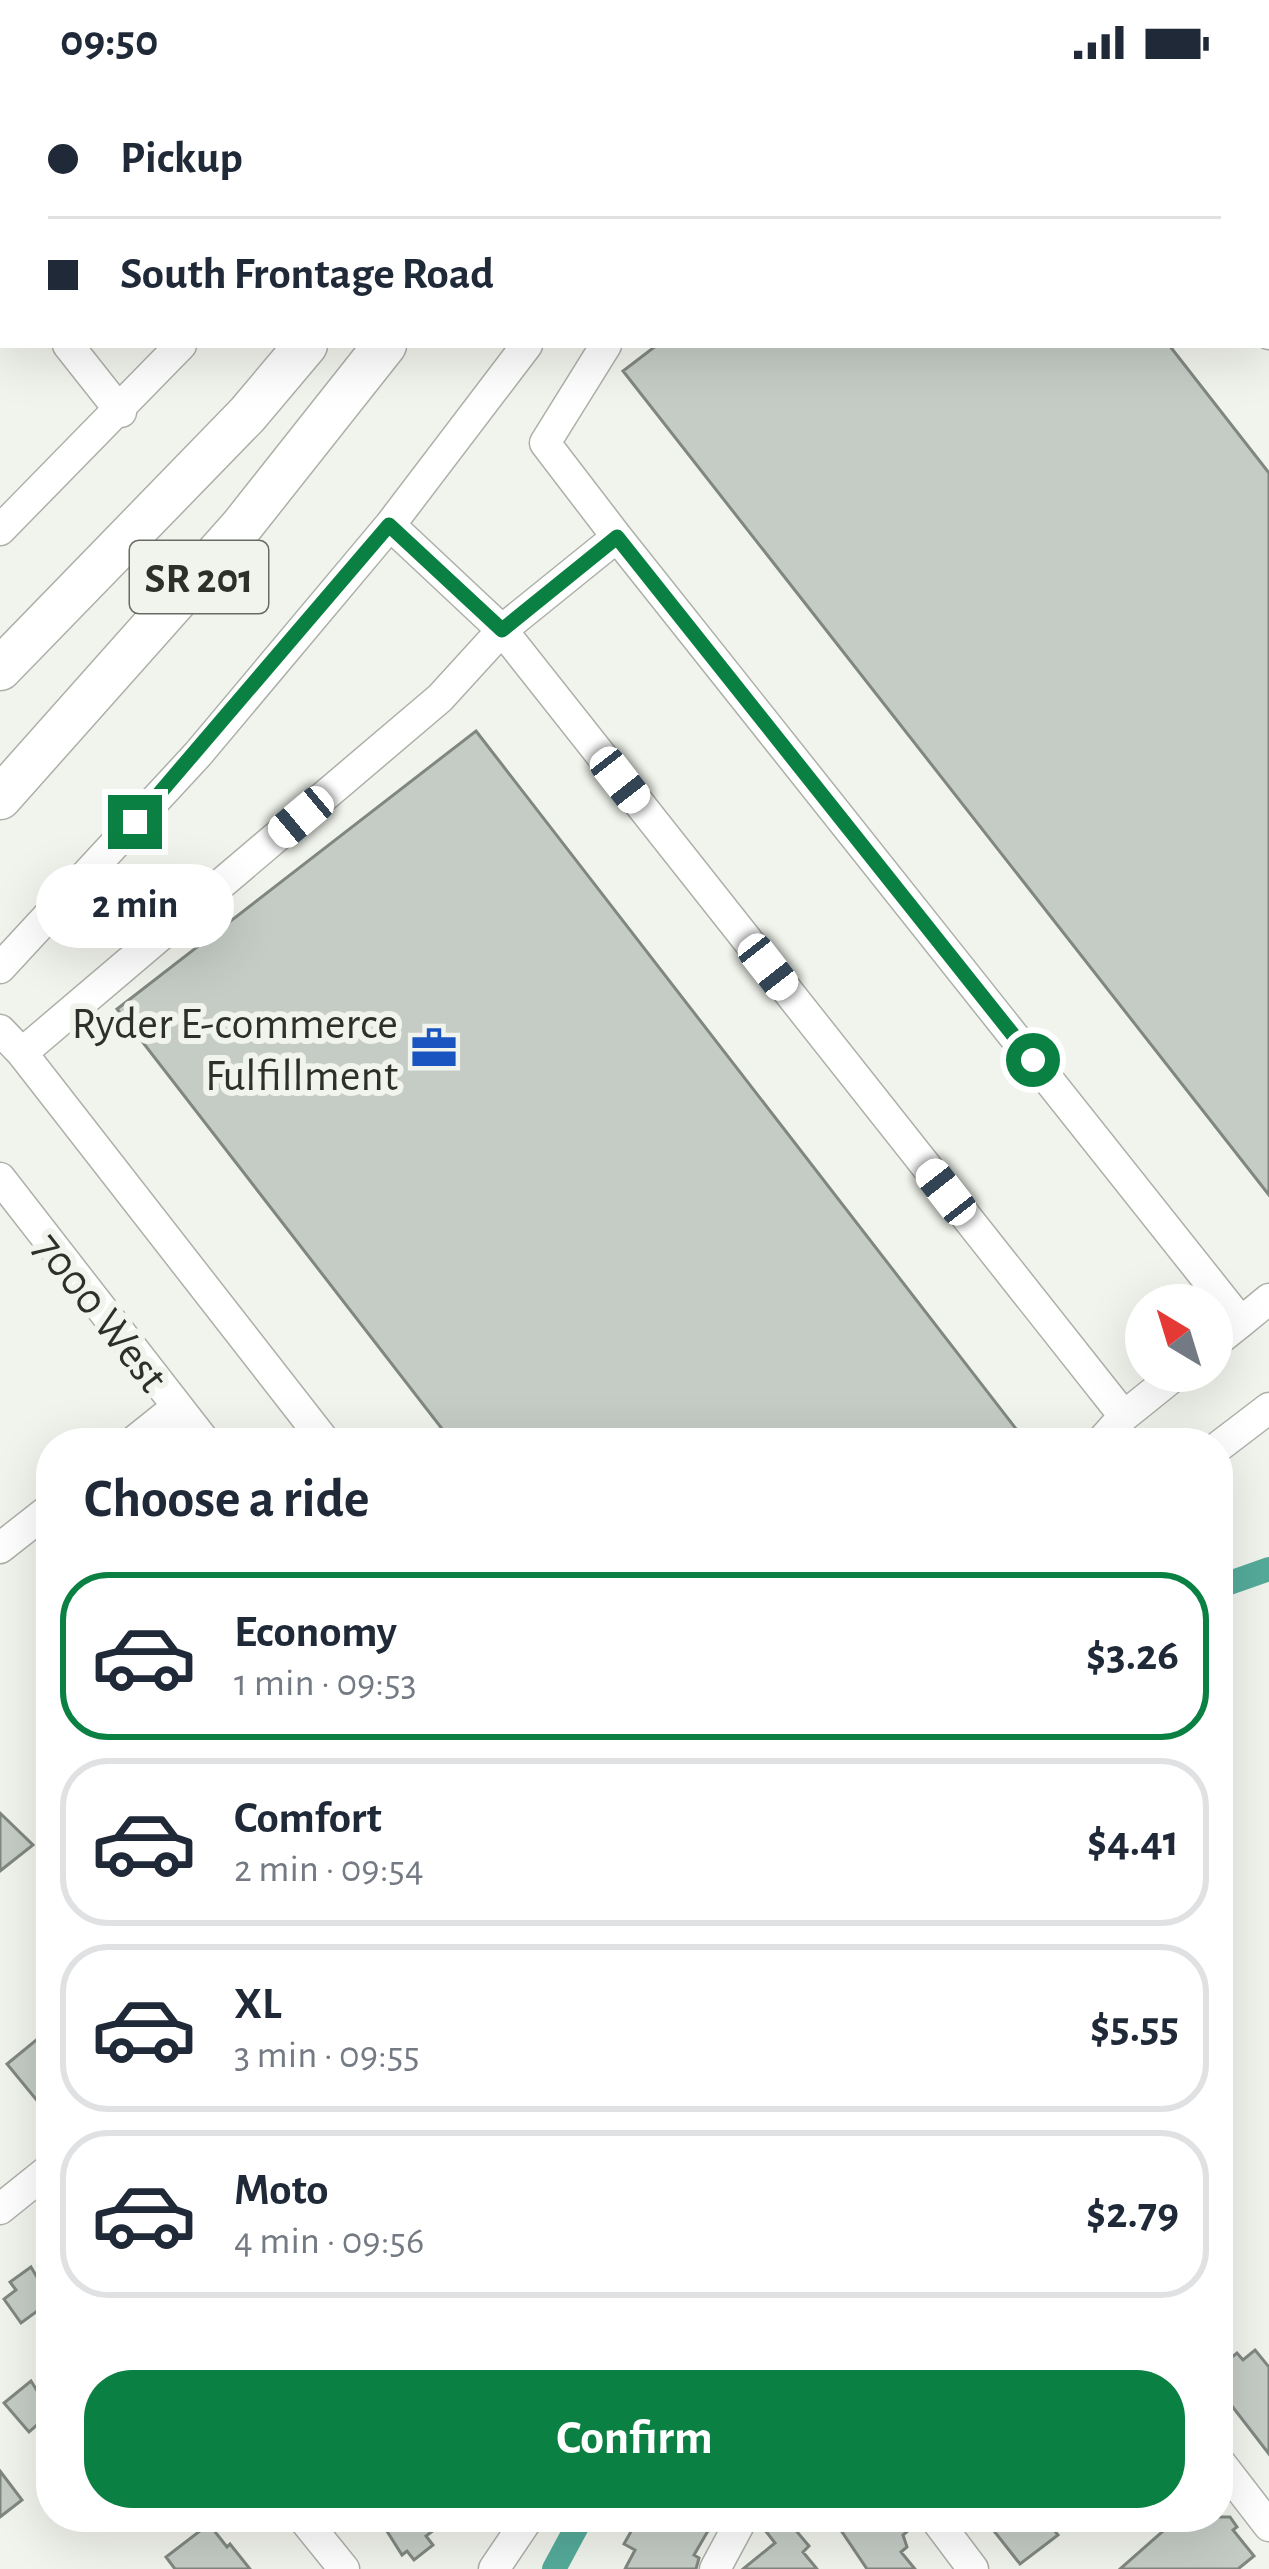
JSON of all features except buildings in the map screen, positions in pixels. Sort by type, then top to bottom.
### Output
[{"type":"highway","name":"SR 201","points":[[0,669],[247,415],[303,348]]},
{"type":"highway","name":"SR 201","points":[[0,798],[242,527],[383,348]]},
{"type":"street","points":[[70,348],[121,412]]},
{"type":"street","points":[[0,530],[121,412],[178,348]]},
{"type":"street","points":[[0,968],[198,754],[389,525],[525,348]]},
{"type":"street","points":[[603,348],[545,442],[1240,1322]]},
{"type":"street","points":[[389,525],[502,630],[1124,1416]]},
{"type":"street","points":[[22,1053],[440,698],[502,630],[617,537]]},
{"type":"street","points":[[0,1030],[314,1428]]},
{"type":"street","name":"7000 West","points":[[0,1178],[194,1428]]},
{"type":"street","points":[[1233,1328],[1269,1299]]},
{"type":"street","points":[[1113,1428],[1154,1392]]},
{"type":"street","points":[[151,1428],[177,1407]]},
{"type":"street","points":[[1233,1436],[1269,1408]]},
{"type":"street","points":[[0,1548],[36,1520]]},
{"type":"street","points":[[0,2209],[36,2180]]},
{"type":"street","points":[[1233,2479],[1269,2526]]},
{"type":"street","points":[[314,2532],[344,2569]]},
{"type":"street","points":[[494,2569],[519,2532]]},
{"type":"street","points":[[715,2569],[735,2532]]},
{"type":"street","points":[[945,2532],[973,2569]]},
{"type":"waterway","points":[[1233,1582],[1269,1569]]},
{"type":"waterway","points":[[554,2569],[574,2532]]},
{"type":"place","name":"Ryder E-commerce Fulfillment","points":[[434,1048]]},
{"type":"route","points":[[135,822],[198,754],[389,525],[502,630],[617,537],[1033,1060]]}]
